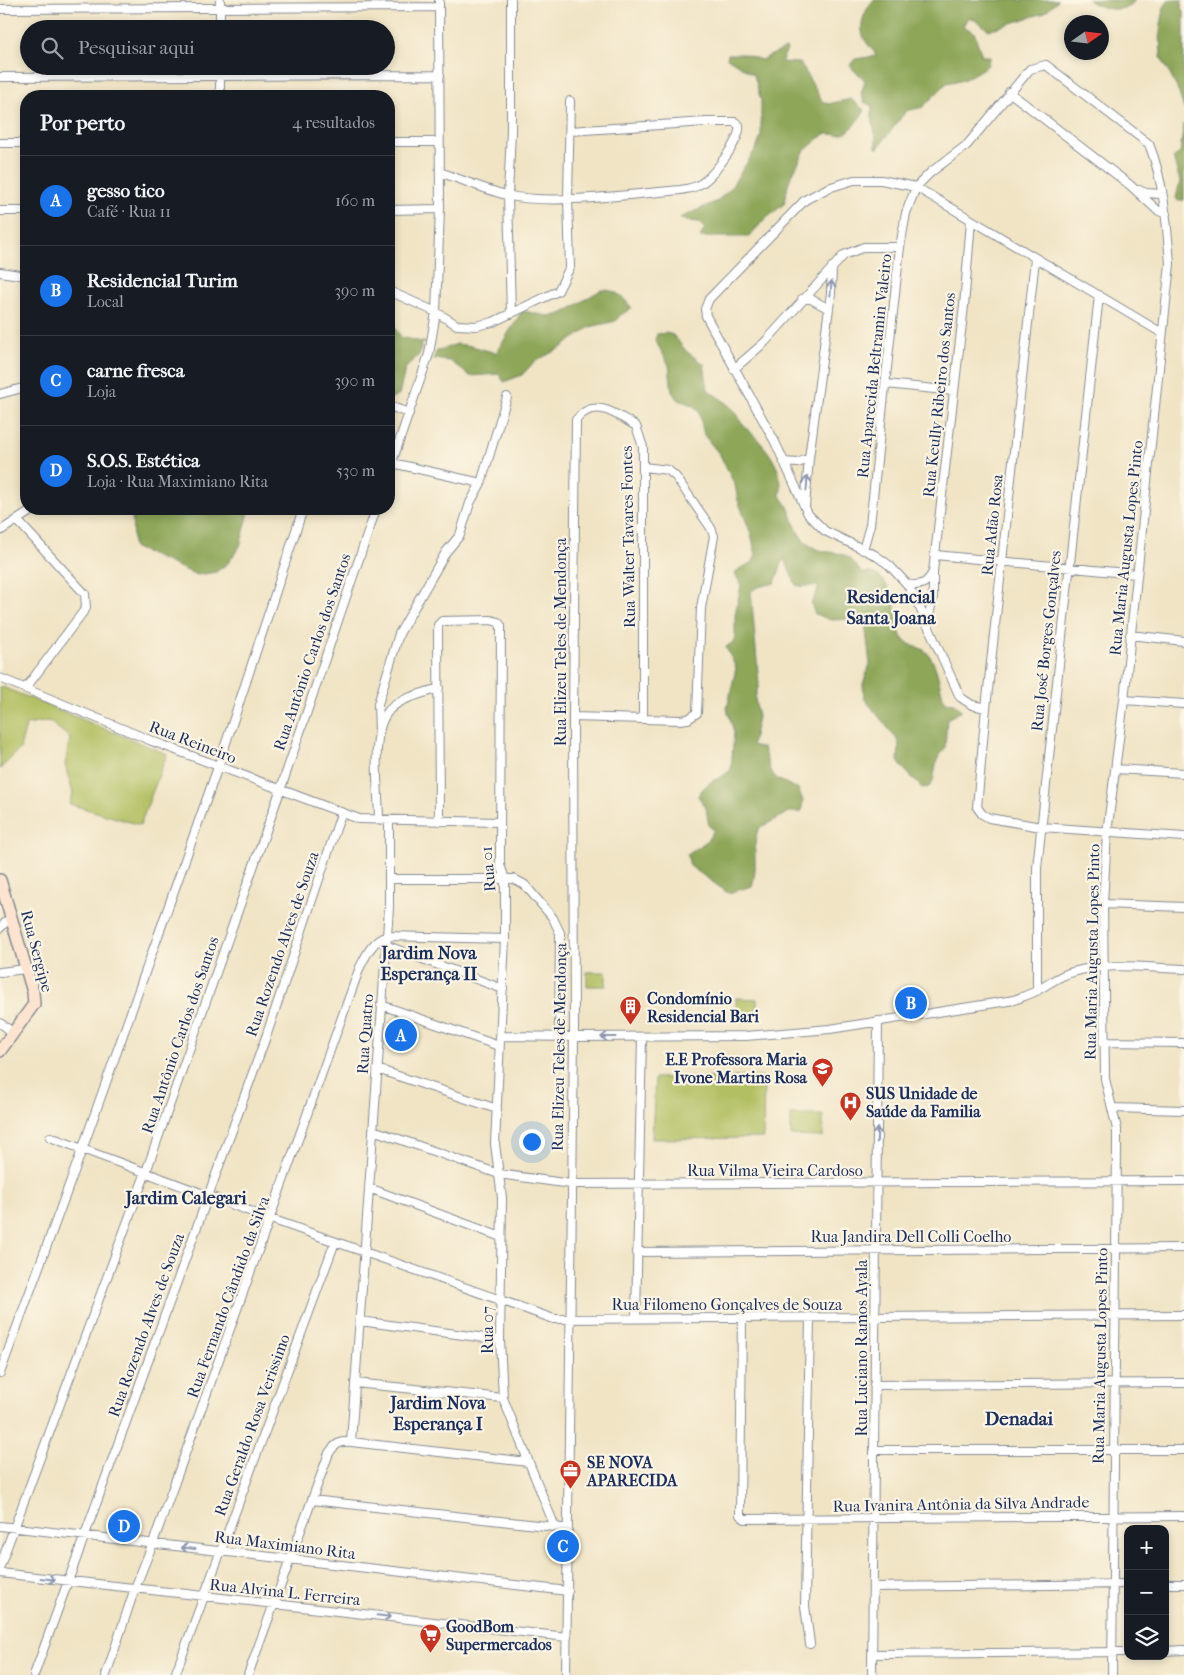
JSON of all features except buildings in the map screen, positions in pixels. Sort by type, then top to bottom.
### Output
[{"type":"street","points":[[1,0],[0,9],[220,9],[439,4],[440,210],[436,312],[429,354],[395,453]]},
{"type":"street","points":[[220,0],[220,20]]},
{"type":"street","points":[[511,0],[512,131],[508,195],[511,314]]},
{"type":"street","name":"Rua Maria Augusta Lopes Pinto","points":[[1009,92],[1030,69],[1046,65],[1149,144],[1156,160],[1166,214],[1170,264],[1124,700],[1107,833],[1103,904],[1103,1042],[1105,1079],[1116,1129],[1112,1675]]},
{"type":"street","points":[[0,77],[440,76]]},
{"type":"street","points":[[220,77],[220,90]]},
{"type":"street","points":[[916,187],[931,172],[967,145],[1009,92],[1130,185],[1157,210],[1166,214]]},
{"type":"street","points":[[395,293],[436,312],[457,325],[476,326],[493,322],[558,291],[570,267],[568,198],[570,100]]},
{"type":"street","points":[[440,172],[508,195],[568,198],[680,190],[703,183],[730,150],[740,131],[739,125],[735,122],[705,122],[570,131]]},
{"type":"street","points":[[395,142],[439,142]]},
{"type":"street","points":[[0,143],[20,143]]},
{"type":"street","points":[[986,708],[972,705],[960,697],[907,584],[889,565],[826,531],[805,509],[784,462],[706,316],[705,309],[709,299],[805,200],[828,188],[854,180],[881,180],[916,187],[1162,333]]},
{"type":"street","points":[[1130,185],[1146,193],[1161,194]]},
{"type":"street","name":"Rua Aparecida Beltramin Valeiro","points":[[863,550],[870,525],[900,247],[906,213],[916,187]]},
{"type":"street","points":[[395,210],[440,210]]},
{"type":"street","points":[[0,211],[20,211]]},
{"type":"street","name":"Rua Keully Ribeiro dos Santos","points":[[927,625],[933,597],[933,572],[971,221]]},
{"type":"street","points":[[734,369],[765,342],[844,254],[854,249],[882,246],[900,247]]},
{"type":"street","name":"Rua Adão Rosa","points":[[1035,259],[1001,562],[977,807],[982,814],[989,818],[1041,827]]},
{"type":"street","points":[[805,509],[809,458],[829,309],[832,266]]},
{"type":"street","points":[[0,272],[20,275]]},
{"type":"street","name":"Rua José Borges Gonçalves","points":[[1037,991],[1035,910],[1041,827],[1099,295]]},
{"type":"street","points":[[802,299],[811,299],[829,309]]},
{"type":"street","points":[[886,384],[954,391]]},
{"type":"street","points":[[0,394],[20,389]]},
{"type":"street","points":[[379,820],[378,704],[401,629],[446,552],[460,535],[470,503],[481,483],[507,397]]},
{"type":"street","name":"Rua Walter Tavares Fontes","points":[[576,420],[585,410],[598,407],[636,426],[643,447],[643,718]]},
{"type":"street","points":[[395,408],[409,413]]},
{"type":"street","name":"Rua Elizeu Teles de Mendonça","points":[[566,1675],[574,1038],[573,717],[576,420]]},
{"type":"street","points":[[784,462],[798,463],[809,458]]},
{"type":"street","points":[[395,468],[481,483]]},
{"type":"street","points":[[573,717],[680,720],[688,719],[697,712],[701,608],[714,536],[711,528],[676,477],[668,470],[644,468]]},
{"type":"street","points":[[0,531],[25,515]]},
{"type":"street","points":[[0,1374],[218,767],[301,515]]},
{"type":"street","name":"Rua Antônio Carlos dos Santos","points":[[0,1566],[146,1172],[280,791],[374,515]]},
{"type":"street","points":[[17,520],[85,594],[87,601],[86,608],[25,689]]},
{"type":"street","points":[[935,554],[1136,574]]},
{"type":"street","points":[[907,584],[917,586],[926,582],[933,572]]},
{"type":"street","name":"Rua 01","points":[[439,688],[438,625],[442,620],[491,620],[498,622],[501,626],[500,866],[505,879],[503,989],[497,1109]]},
{"type":"street","points":[[1130,635],[1184,641]]},
{"type":"street","name":"Rua Reineiro","points":[[0,678],[218,767],[341,814],[359,819],[500,822]]},
{"type":"street","points":[[378,731],[387,712],[398,704],[439,688],[439,821]]},
{"type":"street","points":[[1124,700],[1184,704]]},
{"type":"street","points":[[1115,769],[1184,773]]},
{"type":"street","name":"Rua Rozendo Alves de Souza","points":[[34,1675],[267,1034],[341,814]]},
{"type":"street","name":"Rua Quatro","points":[[351,1442],[387,936],[389,820]]},
{"type":"street","points":[[1041,827],[1184,838]]},
{"type":"street","points":[[389,879],[514,879],[525,885],[558,925],[560,934],[559,1037]]},
{"type":"street","name":"Rua Sergipe","points":[[0,1052],[34,1004],[26,969],[1,886]]},
{"type":"street","points":[[1103,904],[1184,907]]},
{"type":"street","points":[[0,928],[11,917]]},
{"type":"street","points":[[387,936],[504,939]]},
{"type":"street","name":"Rua Fernando Cândido da Silva","points":[[106,1675],[135,1588],[271,1219],[360,967],[371,946],[379,939],[387,936]]},
{"type":"street","points":[[386,945],[503,989]]},
{"type":"street","points":[[500,1036],[574,1038],[746,1036],[830,1029],[1014,1000],[1037,991],[1047,983],[1072,972],[1103,967],[1184,969]]},
{"type":"street","points":[[0,972],[26,969]]},
{"type":"street","points":[[381,1005],[499,1046]]},
{"type":"street","name":"Rua Luciano Ramos Ayala","points":[[872,1675],[878,1021]]},
{"type":"street","points":[[0,1022],[14,1032]]},
{"type":"street","points":[[636,1318],[642,1037]]},
{"type":"street","points":[[1103,1042],[1184,1043]]},
{"type":"street","points":[[376,1070],[497,1109]]},
{"type":"street","points":[[1112,1108],[1184,1110]]},
{"type":"street","name":"Rua 07","points":[[497,1109],[495,1144],[502,1198],[500,1340],[503,1398],[555,1527]]},
{"type":"street","name":"Rua Vilma Vieira Cardoso","points":[[374,1130],[500,1174],[571,1184],[1184,1181]]},
{"type":"street","name":"Rua Filomeno Gonçalves de Souza","points":[[50,1136],[82,1150],[271,1219],[335,1242],[364,1250],[554,1319],[1184,1315]]},
{"type":"street","points":[[370,1188],[501,1237]]},
{"type":"street","name":"Rua Geraldo Rosa Verissimo","points":[[175,1675],[335,1242]]},
{"type":"street","name":"Rua Jandira Dell Colli Coelho","points":[[637,1252],[1184,1248]]},
{"type":"street","points":[[810,1317],[805,1606],[810,1644]]},
{"type":"street","name":"Rua Ivanira Antônia da Silva Andrade","points":[[742,1318],[740,1515],[746,1519],[874,1520],[1184,1516]]},
{"type":"street","points":[[360,1321],[500,1340]]},
{"type":"street","points":[[355,1383],[503,1398]]},
{"type":"street","points":[[874,1384],[1184,1383]]},
{"type":"street","points":[[248,1675],[289,1559],[329,1453],[334,1446],[342,1442],[351,1442],[528,1462]]},
{"type":"street","points":[[875,1450],[1184,1450]]},
{"type":"street","points":[[312,1500],[568,1529]]},
{"type":"street","name":"Rua Maximiano Rita","points":[[0,1526],[568,1591]]},
{"type":"street","name":"Rua Alvina L. Ferreira","points":[[0,1573],[567,1637]]},
{"type":"street","points":[[874,1587],[1124,1584]]},
{"type":"street","points":[[1169,1584],[1184,1584]]},
{"type":"street","points":[[1169,1651],[1184,1650]]},
{"type":"street","points":[[873,1654],[1124,1652]]},
{"type":"green space","points":[[874,0],[1058,0],[1044,13],[989,30],[972,18],[968,18],[963,26],[974,32],[982,56],[990,56],[987,66],[965,79],[947,83],[923,107],[906,111],[878,148],[876,148],[872,106],[864,102],[861,94],[865,81],[850,65],[855,59],[876,56],[862,32],[864,15]]},
{"type":"green space","points":[[1088,0],[1135,0],[1131,6],[1114,9],[1098,6]]},
{"type":"green space","points":[[1169,0],[1182,0],[1181,8],[1184,12],[1184,109],[1178,90],[1161,57],[1160,31],[1164,7]]},
{"type":"green space","points":[[786,48],[787,50],[781,62],[800,63],[822,101],[828,104],[851,99],[865,111],[849,131],[840,134],[826,133],[805,150],[789,181],[784,204],[764,220],[749,237],[700,237],[705,228],[700,222],[686,221],[680,218],[717,201],[730,189],[757,147],[761,136],[761,101],[754,75],[727,58],[728,54],[744,54],[761,60]]},
{"type":"green space","points":[[1184,124],[1184,200],[1178,201],[1176,198],[1180,181],[1173,158],[1180,153]]},
{"type":"green space","points":[[602,290],[616,293],[632,308],[619,316],[616,321],[590,327],[562,347],[534,362],[522,375],[504,382],[499,374],[470,376],[450,361],[433,359],[437,351],[457,344],[496,353],[522,311],[553,316],[561,314]]},
{"type":"green space","points":[[395,328],[401,337],[426,343],[422,343],[419,355],[405,369],[399,395],[395,397]]},
{"type":"green space","points":[[666,333],[673,335],[687,352],[704,364],[708,390],[735,411],[744,425],[772,458],[780,476],[780,496],[785,501],[799,535],[809,545],[817,549],[843,555],[855,564],[861,573],[870,573],[884,581],[892,596],[901,636],[907,643],[923,650],[929,655],[935,666],[945,702],[954,703],[962,711],[947,719],[945,748],[937,760],[933,781],[929,787],[922,788],[898,761],[899,742],[864,698],[863,684],[870,664],[865,623],[853,619],[831,620],[815,614],[811,604],[819,587],[796,585],[785,560],[783,560],[775,583],[758,587],[751,591],[759,684],[755,698],[758,717],[752,745],[763,748],[770,770],[777,779],[798,789],[803,801],[801,812],[789,812],[758,829],[752,886],[728,893],[690,866],[687,854],[707,841],[714,830],[709,826],[706,808],[698,796],[710,782],[731,769],[734,732],[727,709],[736,668],[726,647],[733,642],[735,636],[735,615],[741,585],[735,574],[739,569],[752,563],[756,555],[735,485],[720,455],[704,435],[699,412],[694,406],[679,400],[672,392],[669,365],[655,340],[657,334]]},
{"type":"green space","points":[[132,515],[248,515],[240,546],[228,563],[216,572],[197,575],[133,547]]},
{"type":"green space","points":[[0,686],[167,754],[140,825],[69,804],[73,793],[65,765],[70,738],[49,721],[26,725],[20,749],[0,769]]},
{"type":"green space","points":[[587,972],[606,972],[606,986],[587,986]]},
{"type":"green space","points":[[736,998],[757,999],[757,1014],[736,1014]]},
{"type":"green space","points":[[764,1077],[763,1138],[652,1139],[655,1078]]},
{"type":"green space","points":[[791,1115],[823,1115],[823,1137],[791,1136]]},
{"type":"place","name":"Residencial Turim","points":[[911,1003]]},
{"type":"place","name":"Condomínio Residencial Bari","points":[[631,1026]]},
{"type":"place","name":"gesso tico","points":[[401,1035]]},
{"type":"place","name":"E.E Professora Maria Ivone Martins Rosa","points":[[823,1087]]},
{"type":"place","name":"SUS Unidade de Saúde da Familia","points":[[850,1121]]},
{"type":"place","name":"SE NOVA APARECIDA","points":[[571,1490]]},
{"type":"place","name":"S.O.S. Estética","points":[[124,1526]]},
{"type":"place","name":"carne fresca","points":[[563,1546]]},
{"type":"place","name":"GoodBom Supermercados","points":[[430,1654]]},
{"type":"district","name":"Residencial Santa Joana","points":[[891,607]]},
{"type":"district","name":"Jardim Nova Esperança II","points":[[429,963]]},
{"type":"district","name":"Jardim Calegari","points":[[186,1198]]},
{"type":"district","name":"Jardim Nova Esperança I","points":[[438,1414]]},
{"type":"district","name":"Denadai","points":[[1019,1419]]}]
